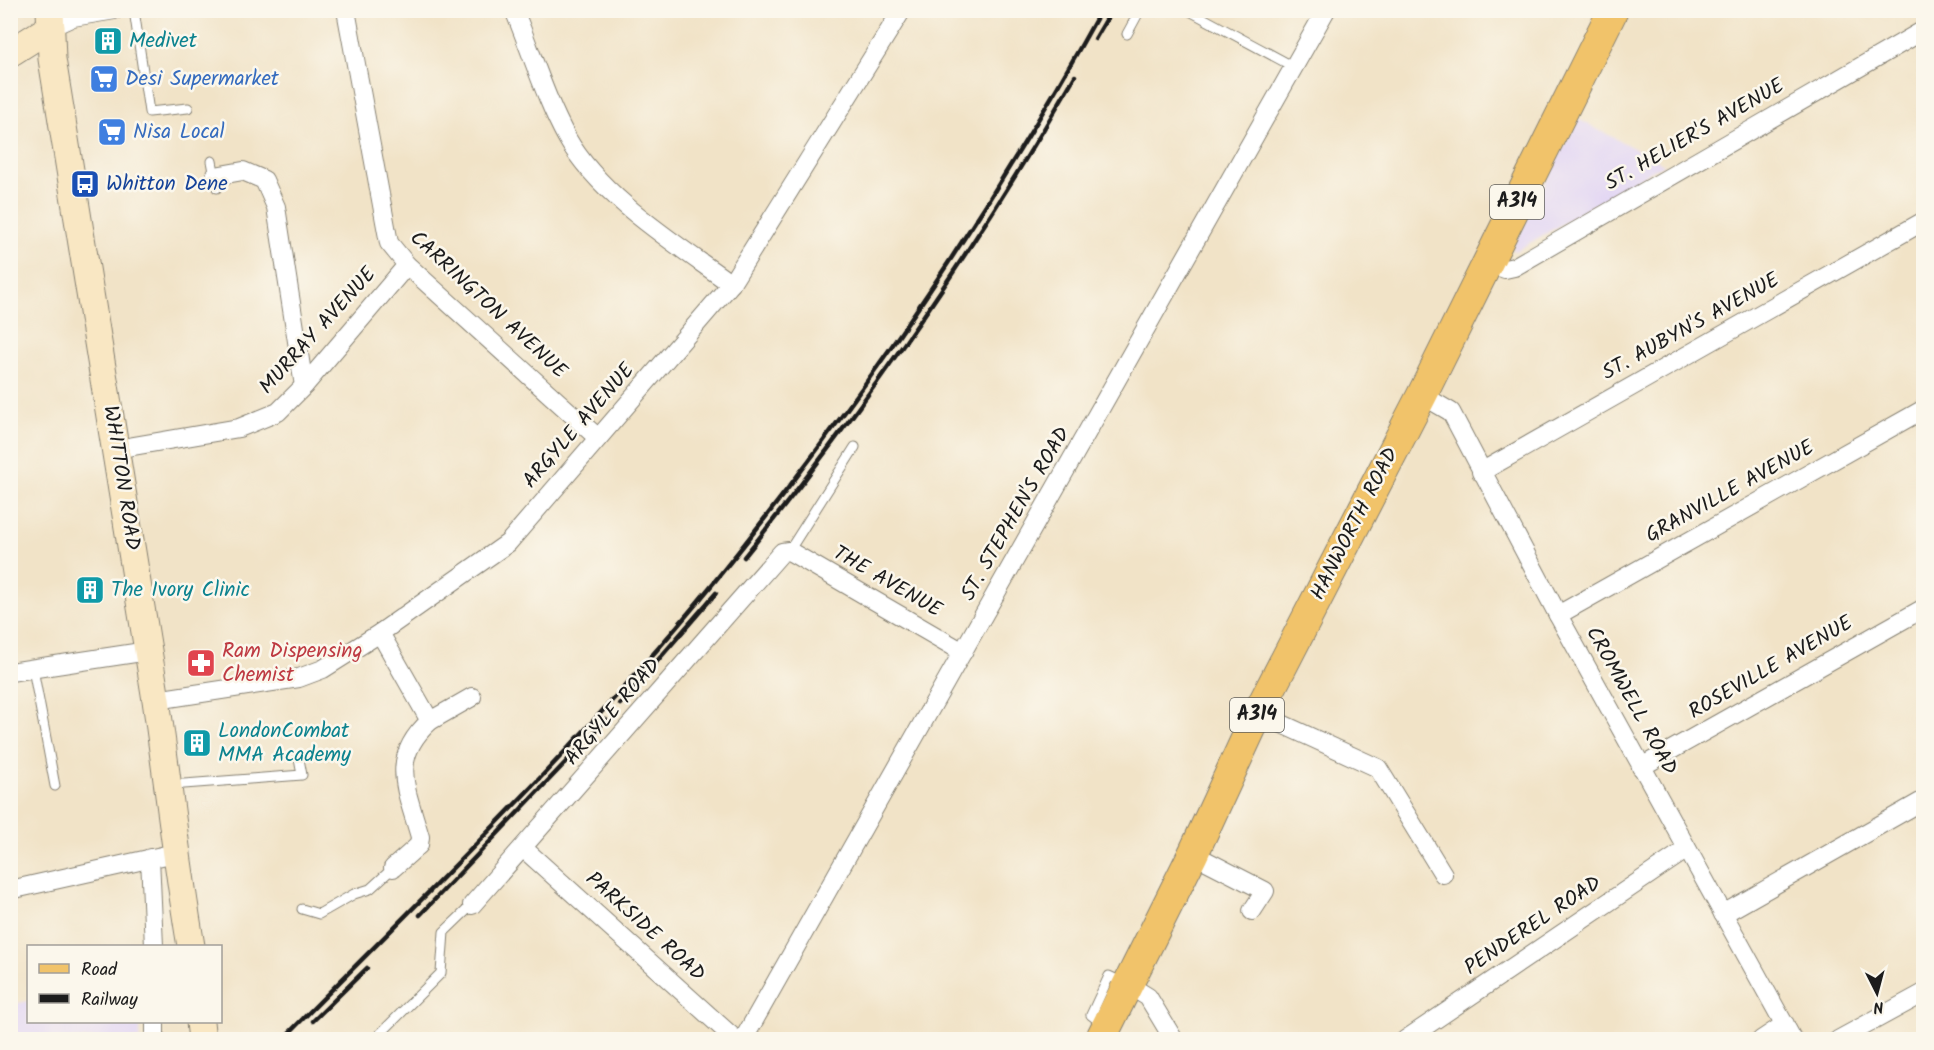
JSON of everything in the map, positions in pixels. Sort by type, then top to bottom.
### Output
[{"type":"main road","name":"HANWORTH ROAD","points":[[1103,1033],[1192,854],[1258,713],[1422,394],[1613,10]]},
{"type":"main road","points":[[10,53],[50,19]]},
{"type":"main road","name":"WHITTON ROAD","points":[[50,19],[52,59],[169,786],[162,856],[191,945]]},
{"type":"main road","points":[[200,1023],[202,1040]]},
{"type":"street","points":[[50,19],[115,10]]},
{"type":"street","name":"CARRINGTON AVENUE","points":[[346,10],[389,243],[407,265],[598,438]]},
{"type":"street","points":[[514,10],[568,138],[594,172],[638,216],[731,284]]},
{"type":"street","name":"ARGYLE AVENUE","points":[[156,700],[299,678],[322,669],[380,633],[508,543],[731,284],[902,10]]},
{"type":"street","name":"ST. STEPHEN'S ROAD","points":[[742,1040],[1326,10]]},
{"type":"street","name":"ST. HELIER'S AVENUE","points":[[1487,262],[1505,269],[1514,267],[1923,30]]},
{"type":"street","points":[[215,175],[243,171],[264,180],[276,207],[304,386]]},
{"type":"street","name":"ST. AUBYN'S AVENUE","points":[[1481,472],[1923,221]]},
{"type":"street","name":"MURRAY AVENUE","points":[[116,449],[239,428],[278,412],[304,386],[407,265]]},
{"type":"street","name":"CROMWELL ROAD","points":[[1422,394],[1451,412],[1558,615],[1789,1032]]},
{"type":"street","name":"GRANVILLE AVENUE","points":[[1558,615],[1923,409]]},
{"type":"street","name":"THE AVENUE","points":[[789,551],[963,652]]},
{"type":"street","name":"ARGYLE ROAD","points":[[472,905],[782,552],[789,551]]},
{"type":"street","name":"ROSEVILLE AVENUE","points":[[1641,767],[1923,608]]},
{"type":"street","points":[[380,633],[430,721]]},
{"type":"street","points":[[10,672],[148,651]]},
{"type":"street","points":[[393,868],[419,845],[420,837],[404,777],[404,760],[419,731],[430,721],[472,697]]},
{"type":"street","points":[[1258,713],[1378,768],[1443,874]]},
{"type":"street","points":[[1723,914],[1923,800]]},
{"type":"street","name":"PARKSIDE ROAD","points":[[523,848],[736,1040]]},
{"type":"street","name":"PENDEREL ROAD","points":[[1405,1040],[1686,849]]},
{"type":"street","points":[[1192,854],[1265,891],[1252,911]]},
{"type":"street","points":[[10,890],[162,856],[154,945]]},
{"type":"street","points":[[1127,984],[1148,998],[1174,1040]]},
{"type":"street","points":[[1838,1040],[1923,993]]},
{"type":"street","points":[[155,1023],[155,1040]]},
{"type":"street","points":[[1761,1040],[1789,1032]]},
{"type":"lane","points":[[134,10],[149,112],[188,108]]},
{"type":"lane","points":[[1127,34],[1140,10]]},
{"type":"lane","points":[[1188,10],[1294,67]]},
{"type":"lane","points":[[789,551],[855,447]]},
{"type":"lane","points":[[33,669],[55,786]]},
{"type":"lane","points":[[169,786],[302,775],[299,759]]},
{"type":"lane","points":[[302,909],[319,914],[354,894],[370,889],[393,868]]},
{"type":"lane","points":[[374,1040],[441,974],[444,932],[472,905]]},
{"type":"shaded area","points":[[1578,119],[1664,164],[1516,251],[1512,249]]},
{"type":"shaded area","points":[[27,1001],[27,1023],[140,1023],[140,1039],[11,1039],[11,1005]]},
{"type":"railway","points":[[282,1040],[559,758],[715,581],[768,514],[871,375],[968,233],[1101,10]]},
{"type":"railway","points":[[1095,39],[1112,10]]},
{"type":"railway","points":[[744,557],[834,441],[919,323],[1000,201],[1075,76]]},
{"type":"railway","points":[[620,704],[716,593]]},
{"type":"railway","points":[[420,915],[606,720]]},
{"type":"railway","points":[[313,1021],[367,968]]},
{"type":"place","name":"Medivet","points":[[108,41]]},
{"type":"place","name":"Desi Supermarket","points":[[104,79]]},
{"type":"place","name":"Nisa Local","points":[[112,132]]},
{"type":"place","name":"Whitton Dene","points":[[85,184]]},
{"type":"place","name":"The Ivory Clinic","points":[[90,590]]},
{"type":"place","name":"Ram Dispensing Chemist","points":[[201,663]]},
{"type":"place","name":"LondonCombat MMA Academy","points":[[197,743]]}]
